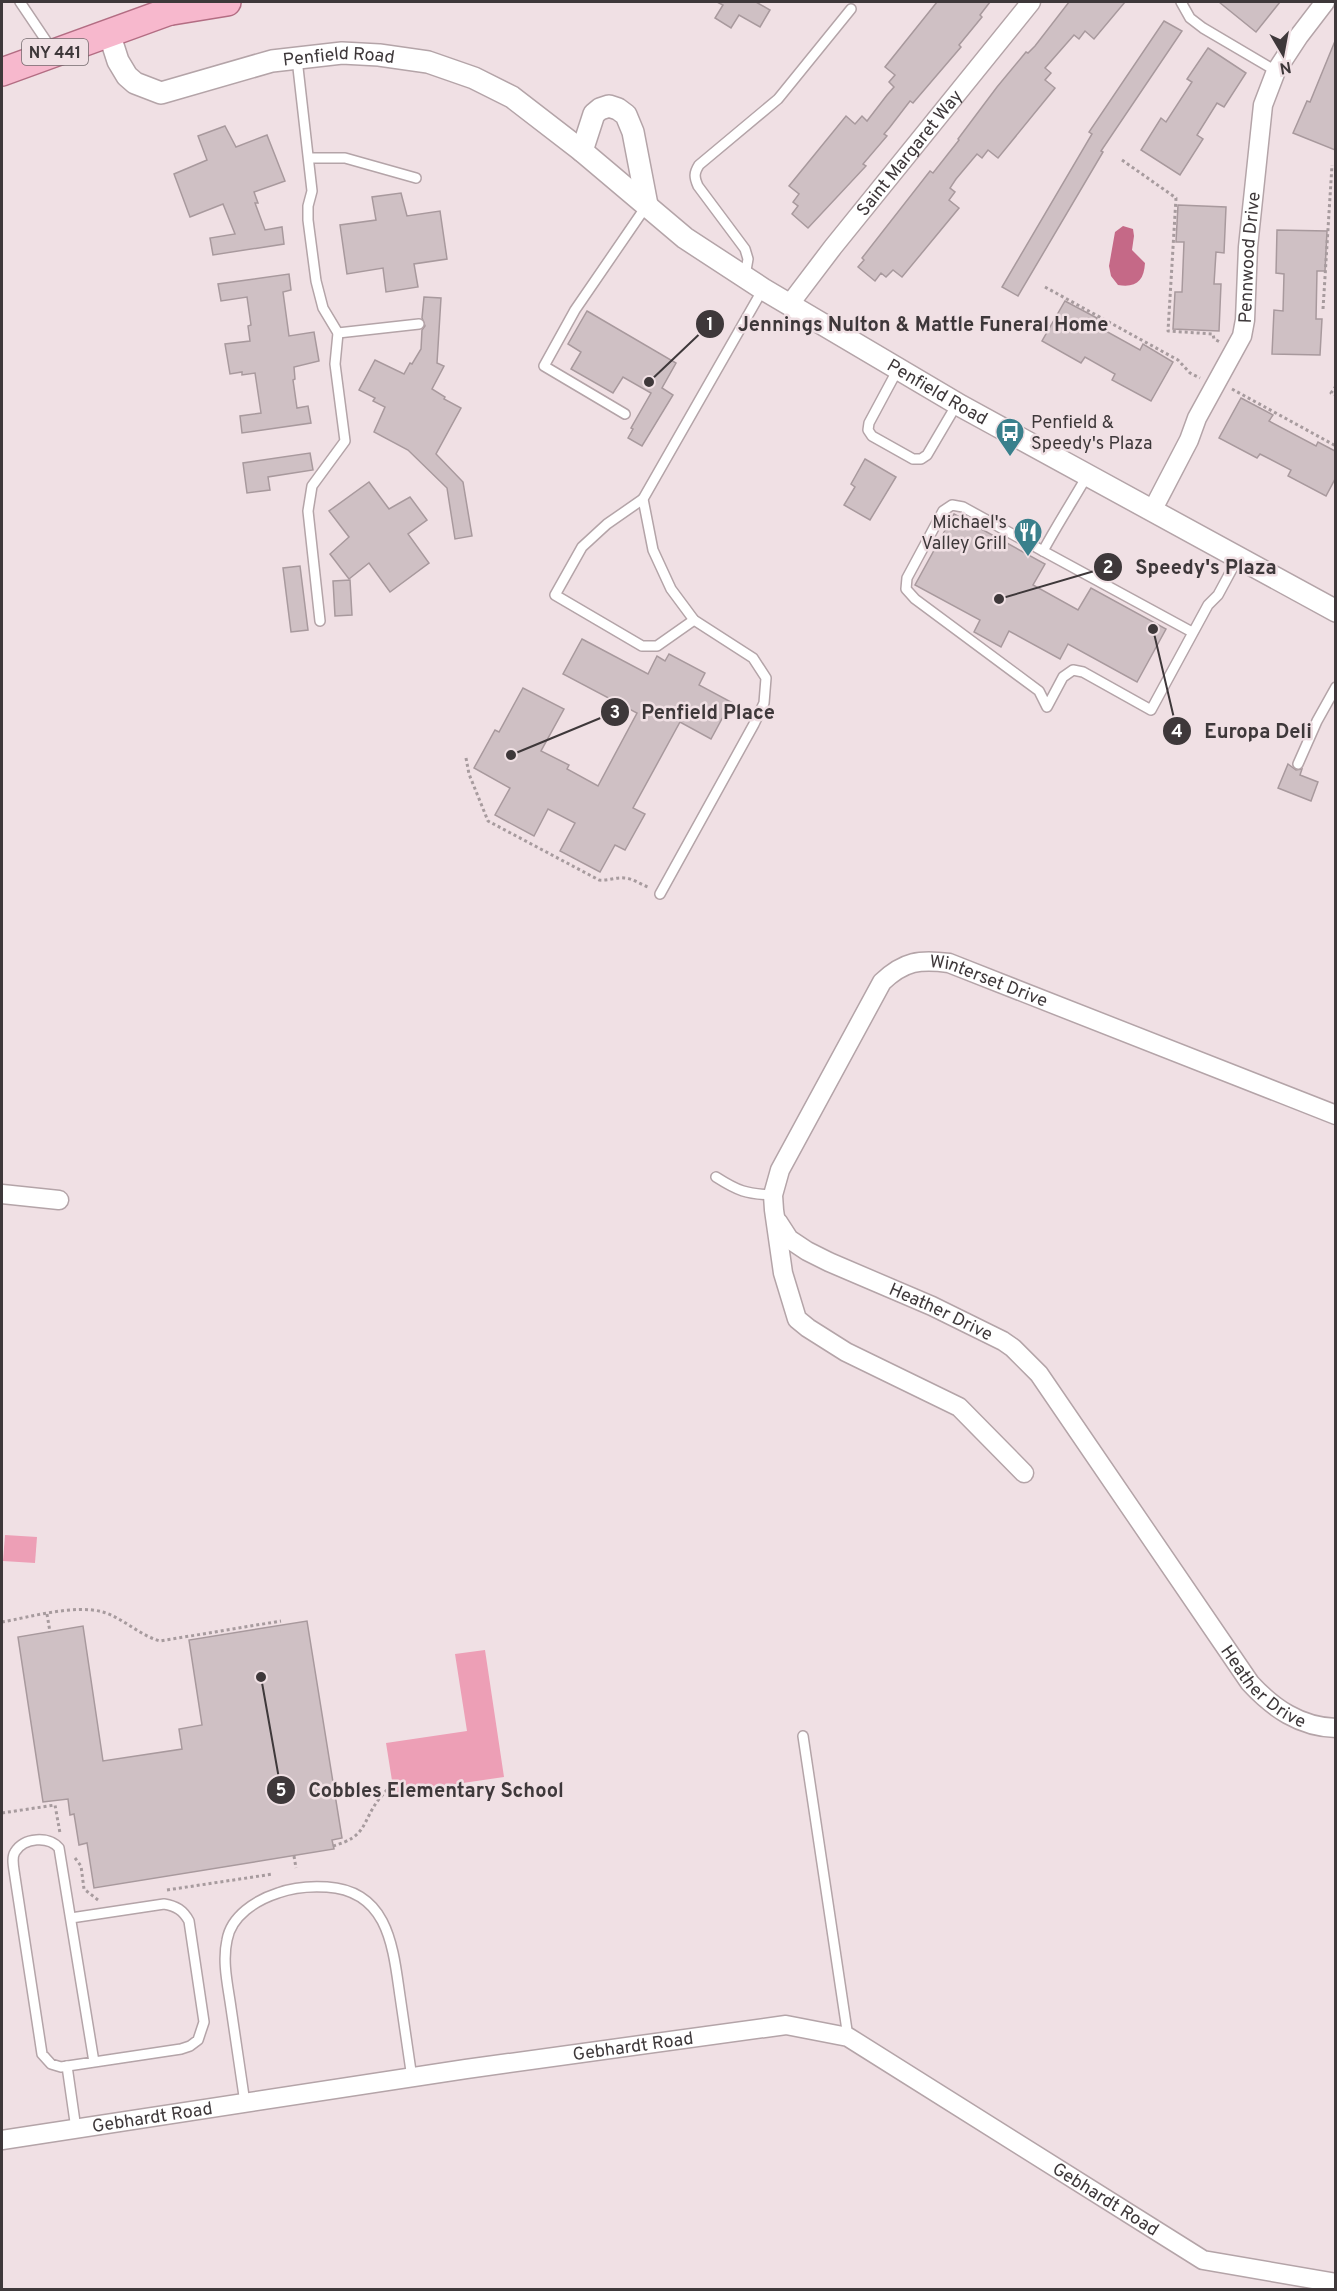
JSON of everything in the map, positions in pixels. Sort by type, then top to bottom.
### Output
[{"type":"main road","name":"NY 441","points":[[2,72],[109,33],[175,5],[227,2]]},
{"type":"street","name":"Saint Margaret Way","points":[[789,305],[1031,2]]},
{"type":"street","name":"Pennwood Drive","points":[[1152,511],[1189,440],[1197,418],[1237,348],[1245,320],[1248,247],[1263,105],[1276,71],[1325,2]]},
{"type":"street","name":"Penfield Road","points":[[109,33],[118,62],[127,76],[135,83],[160,93],[272,61],[342,53],[379,55],[428,62],[474,78],[512,97],[582,151],[685,238],[763,289],[957,404],[1335,610]]},
{"type":"street","points":[[582,151],[594,114],[600,109],[609,106],[626,115],[633,132],[647,205]]},
{"type":"street","name":"Winterset Drive","points":[[774,1202],[780,1170],[882,982],[895,969],[911,963],[929,961],[949,963],[1335,1115]]},
{"type":"street","points":[[2,1194],[59,1200]]},
{"type":"street","points":[[774,1202],[783,1273],[797,1319],[808,1329],[846,1352],[959,1407],[1024,1473]]},
{"type":"street","name":"Heather Drive","points":[[774,1202],[779,1226],[789,1239],[807,1251],[932,1306],[1013,1348],[1039,1374],[1250,1683],[1264,1699],[1291,1717],[1309,1724],[1335,1728]]},
{"type":"street","name":"Gebhardt Road","points":[[2,2140],[412,2078],[786,2025],[848,2037],[1203,2260],[1335,2283]]},
{"type":"lane","points":[[20,2],[55,52]]},
{"type":"lane","points":[[1181,2],[1190,18],[1203,28],[1276,71]]},
{"type":"lane","points":[[744,277],[748,259],[745,249],[698,186],[694,178],[695,171],[699,165],[778,99],[851,9]]},
{"type":"lane","points":[[297,57],[310,158],[312,191],[308,206],[308,220],[316,281],[323,308],[338,333],[335,364],[345,441],[312,486],[308,511],[321,621]]},
{"type":"lane","points":[[310,158],[345,158],[416,178]]},
{"type":"lane","points":[[625,414],[544,366],[575,310],[647,205]]},
{"type":"lane","points":[[694,620],[657,646],[642,646],[555,595],[582,547],[607,524],[644,499],[763,289]]},
{"type":"lane","points":[[338,333],[419,324]]},
{"type":"lane","points":[[898,369],[869,423],[868,430],[872,436],[913,459],[921,459],[927,455],[957,404]]},
{"type":"lane","points":[[1043,551],[1086,476]]},
{"type":"lane","points":[[644,499],[653,550],[671,589],[694,620],[753,658],[766,678],[764,703],[660,894]]},
{"type":"lane","points":[[1192,632],[963,507],[952,505],[943,511],[908,578],[906,589],[915,599],[1039,691],[1047,707],[1063,677],[1073,670],[1083,672],[1151,710],[1192,632],[1208,605],[1218,595],[1238,558]]},
{"type":"lane","points":[[1298,764],[1335,687]]},
{"type":"lane","points":[[716,1176],[737,1190],[756,1194],[774,1202]]},
{"type":"lane","points":[[803,1736],[848,2037]]},
{"type":"lane","points":[[71,1918],[164,1904],[181,1909],[189,1921],[204,2022],[198,2040],[181,2049],[94,2062],[67,2066],[51,2064],[42,2054],[14,1866],[16,1850],[22,1845],[43,1840],[58,1845],[94,2062]]},
{"type":"lane","points":[[245,2103],[225,1964],[227,1938],[234,1922],[260,1899],[288,1889],[315,1886],[336,1888],[356,1893],[371,1903],[385,1925],[393,1948],[412,2078]]},
{"type":"lane","points":[[67,2066],[76,2129]]},
{"type":"path","points":[[1122,160],[1176,198],[1168,331],[1213,334],[1214,339],[1237,348]]},
{"type":"path","points":[[1323,309],[1332,165]]},
{"type":"path","points":[[1045,287],[1178,360],[1190,373],[1203,380]]},
{"type":"path","points":[[1335,386],[1331,393],[1335,395]]},
{"type":"path","points":[[1230,388],[1335,446]]},
{"type":"path","points":[[466,758],[469,774],[488,821],[599,880],[611,881],[621,877],[631,879],[660,894]]},
{"type":"path","points":[[2,1622],[82,1610],[103,1612],[147,1638],[160,1641],[281,1621]]},
{"type":"path","points":[[47,1614],[50,1632]]},
{"type":"path","points":[[333,1846],[349,1841],[364,1827],[378,1800],[392,1784]]},
{"type":"path","points":[[2,1813],[55,1805],[58,1823]]},
{"type":"path","points":[[294,1856],[296,1868]]},
{"type":"path","points":[[167,1890],[273,1874]]},
{"type":"path","points":[[94,1898],[96,1900],[108,1898]]},
{"type":"shaded area","points":[[1123,226],[1133,229],[1132,250],[1145,263],[1141,279],[1134,284],[1124,286],[1118,285],[1111,276],[1109,266],[1115,232]]},
{"type":"shaded area","points":[[5,1535],[37,1537],[35,1563],[3,1561]]},
{"type":"shaded area","points":[[485,1650],[504,1777],[394,1793],[386,1743],[467,1731],[455,1654]]},
{"type":"building","points":[[717,2],[756,2],[770,10],[760,27],[739,15],[731,28],[715,18],[723,5]]},
{"type":"building","points":[[937,2],[990,2],[980,15],[982,17],[959,45],[961,47],[913,103],[910,101],[884,134],[887,136],[863,164],[866,166],[808,228],[792,214],[798,206],[793,202],[799,194],[789,186],[846,116],[855,124],[862,116],[867,121],[894,87],[889,82],[895,75],[885,67]]},
{"type":"building","points":[[1069,2],[1125,2],[1094,39],[1085,31],[1079,39],[1074,35],[1045,68],[1051,73],[1045,80],[1055,88],[998,158],[988,150],[982,158],[977,154],[956,179],[950,188],[955,192],[949,200],[959,208],[902,277],[893,270],[886,277],[881,273],[875,281],[858,267],[864,260],[862,258],[930,171],[933,173],[997,87],[1026,52],[1028,53],[1035,46]]},
{"type":"building","points":[[1219,2],[1280,2],[1256,32]]},
{"type":"building","points":[[1164,21],[1182,31],[1101,151],[1103,152],[1018,296],[1002,287],[1092,134],[1089,132]]},
{"type":"building","points":[[1335,41],[1335,150],[1293,133],[1307,101],[1310,102]]},
{"type":"building","points":[[1208,48],[1246,73],[1224,107],[1217,103],[1197,135],[1203,139],[1180,175],[1141,150],[1161,118],[1166,122],[1192,82],[1187,79]]},
{"type":"building","points":[[225,126],[236,147],[267,135],[285,181],[254,192],[258,203],[255,203],[265,230],[282,227],[284,244],[213,255],[210,238],[235,234],[223,204],[190,217],[174,174],[207,160],[198,136]]},
{"type":"building","points":[[401,193],[407,216],[440,211],[447,259],[414,264],[418,287],[386,292],[383,268],[347,274],[340,225],[376,220],[372,197]]},
{"type":"building","points":[[1178,205],[1226,207],[1224,253],[1216,252],[1214,284],[1221,284],[1219,331],[1173,329],[1175,292],[1182,292],[1184,242],[1176,242]]},
{"type":"building","points":[[1277,230],[1327,231],[1325,271],[1317,271],[1316,319],[1322,319],[1320,355],[1272,354],[1274,310],[1283,311],[1284,274],[1276,273]]},
{"type":"building","points":[[289,274],[291,290],[283,292],[289,336],[314,332],[319,361],[294,367],[295,379],[293,380],[297,408],[308,406],[311,423],[242,433],[240,416],[261,413],[255,373],[230,374],[225,344],[250,341],[248,326],[251,325],[247,297],[221,301],[218,284]]},
{"type":"building","points":[[424,297],[441,298],[437,363],[444,366],[432,389],[461,408],[436,454],[463,482],[472,536],[455,539],[447,488],[408,450],[374,432],[385,407],[373,401],[375,398],[359,390],[375,360],[404,374],[410,363],[412,364],[421,349],[422,330],[425,326],[422,318]]},
{"type":"building","points":[[1065,301],[1097,318],[1093,324],[1140,350],[1143,344],[1173,362],[1151,401],[1112,380],[1115,374],[1085,357],[1081,363],[1042,341]]},
{"type":"building","points":[[587,311],[676,363],[662,388],[673,395],[642,446],[628,438],[633,429],[631,428],[651,393],[623,377],[613,393],[571,369],[581,352],[568,344]]},
{"type":"building","points":[[1241,398],[1273,415],[1269,421],[1316,446],[1318,442],[1335,451],[1335,479],[1326,496],[1288,476],[1291,470],[1260,454],[1257,458],[1219,438]]},
{"type":"building","points":[[310,453],[313,470],[268,477],[270,490],[247,493],[243,463]]},
{"type":"building","points":[[865,459],[896,477],[870,520],[844,505],[855,487],[851,484]]},
{"type":"building","points":[[369,482],[389,509],[410,497],[427,520],[408,534],[429,563],[390,592],[369,563],[349,579],[330,554],[349,537],[329,511]]},
{"type":"building","points":[[954,514],[1045,564],[1033,585],[1078,610],[1091,588],[1166,629],[1137,682],[1068,644],[1060,659],[1009,631],[1001,647],[974,632],[980,620],[915,585]]},
{"type":"building","points":[[300,566],[308,630],[291,632],[283,568]]},
{"type":"building","points":[[350,580],[352,615],[335,616],[333,581]]},
{"type":"building","points":[[582,639],[648,674],[657,656],[665,661],[669,654],[705,673],[699,685],[731,702],[711,739],[680,722],[633,808],[645,814],[625,850],[615,845],[600,872],[560,851],[575,823],[548,809],[534,836],[495,815],[510,788],[474,768],[495,730],[499,732],[523,688],[564,709],[541,751],[569,765],[567,769],[598,786],[637,713],[563,674]]},
{"type":"building","points":[[1288,764],[1296,770],[1302,769],[1300,775],[1318,782],[1311,801],[1278,788]]},
{"type":"building","points":[[307,1621],[342,1838],[332,1840],[334,1849],[94,1888],[87,1843],[79,1845],[74,1814],[70,1815],[68,1799],[43,1802],[18,1637],[83,1626],[103,1761],[182,1749],[179,1729],[202,1725],[189,1640]]},
{"type":"place","name":"Jennings Nulton & Mattle Funeral Home","points":[[649,382]]},
{"type":"place","name":"Penfield & Speedy's Plaza","points":[[1010,458]]},
{"type":"place","name":"Michael's Valley Grill","points":[[1028,558]]},
{"type":"place","name":"Speedy's Plaza","points":[[999,599]]},
{"type":"place","name":"Europa Deli","points":[[1153,629]]},
{"type":"place","name":"Penfield Place","points":[[511,755]]},
{"type":"place","name":"Cobbles Elementary School","points":[[261,1677]]}]
